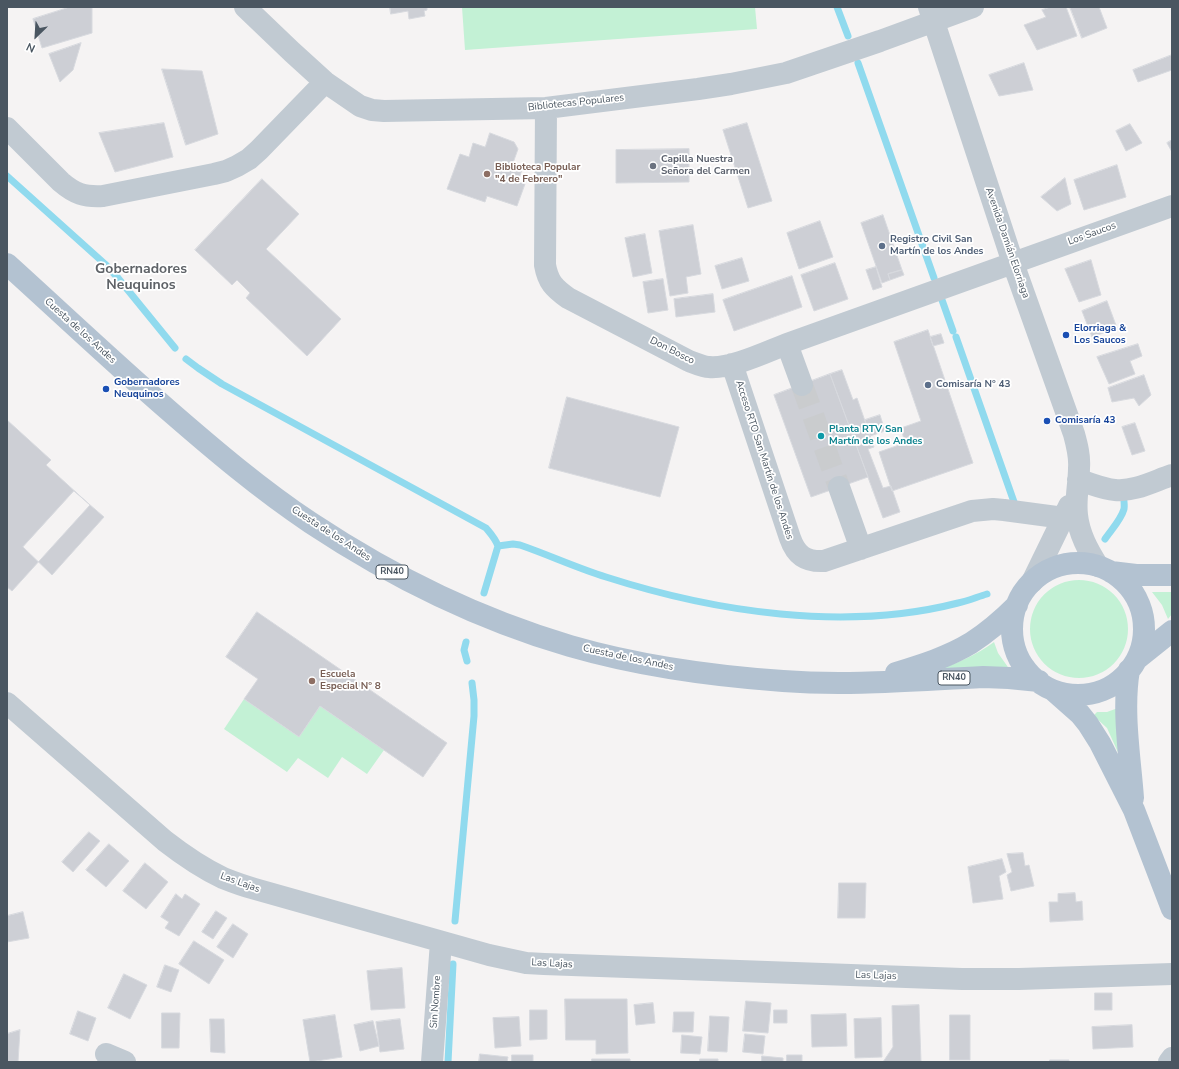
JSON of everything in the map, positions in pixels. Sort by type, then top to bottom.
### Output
[{"type":"main road","name":"Cuesta de los Andes","points":[[7,264],[124,371],[224,457],[268,492],[310,522],[355,551],[447,600],[489,618],[545,638],[596,652],[647,664],[719,675],[782,681],[827,683],[983,677],[1009,678],[1045,685]]},
{"type":"main road","name":"RN40","points":[[1172,575],[1136,574],[1105,569],[1084,563],[1056,567],[1043,573],[1023,592],[1013,618],[1012,633],[1020,660],[1029,672],[1045,685],[1065,693],[1079,695],[1094,693],[1119,681],[1133,665],[1172,631]]},
{"type":"main road","points":[[1105,569],[1123,581],[1132,591],[1139,604],[1143,617],[1144,631],[1142,645],[1127,683],[1126,703],[1134,810]]},
{"type":"main road","name":"Cuesta de los Andes","points":[[869,682],[932,661],[971,643],[993,627],[1017,605]]},
{"type":"main road","points":[[1045,685],[1080,714],[1095,734],[1134,810],[1172,909]]},
{"type":"street","name":"Bibliotecas Populares","points":[[250,9],[292,52],[325,82],[360,106],[372,110],[384,111],[546,108],[698,89],[786,73],[880,41],[931,14],[973,7]]},
{"type":"street","name":"Avenida Damián Elorriaga","points":[[931,14],[1013,263],[1074,434],[1079,457],[1078,480],[1070,504],[1070,516],[1032,582]]},
{"type":"street","points":[[7,128],[70,190],[81,195],[92,197],[102,196],[214,174],[237,166],[249,159],[259,150],[325,82]]},
{"type":"street","name":"Don Bosco","points":[[546,108],[545,265],[547,276],[559,292],[568,298],[689,361],[708,367],[719,367],[732,364],[1013,263]]},
{"type":"street","name":"Los Saucos","points":[[1013,263],[1172,206]]},
{"type":"street","points":[[787,344],[802,385]]},
{"type":"street","name":"Acceso RTO San Martín de los Andes","points":[[732,364],[793,546],[797,552],[812,561],[824,561],[972,511],[993,509],[1070,516]]},
{"type":"street","points":[[1078,480],[1114,490],[1122,490],[1131,489],[1172,475]]},
{"type":"street","points":[[839,487],[861,549]]},
{"type":"street","points":[[1070,516],[1083,538],[1092,558],[1105,569]]},
{"type":"street","name":"Las Lajas","points":[[7,703],[183,854],[223,878],[255,889],[440,942],[507,959],[544,964],[962,979],[1019,979],[1172,974]]},
{"type":"street","name":"Sin Nombre","points":[[432,1062],[440,942]]},
{"type":"street","points":[[1169,1062],[1172,1058]]},
{"type":"green space","points":[[462,7],[755,7],[757,29],[465,50]]},
{"type":"green space","points":[[1079,580],[1098,584],[1114,594],[1124,610],[1128,629],[1124,648],[1114,664],[1098,674],[1079,678],[1060,674],[1044,664],[1034,648],[1030,629],[1034,610],[1044,594],[1060,584]]},
{"type":"green space","points":[[1152,592],[1172,592],[1172,614],[1168,619],[1162,605]]},
{"type":"green space","points":[[994,642],[998,653],[1010,670],[937,670],[967,658]]},
{"type":"green space","points":[[244,699],[299,737],[320,706],[384,750],[367,774],[342,757],[328,778],[298,758],[287,772],[224,729]]},
{"type":"green space","points":[[1118,708],[1121,759],[1107,728],[1094,715],[1097,712],[1107,712]]},
{"type":"building","points":[[70,7],[92,7],[92,33],[42,48],[33,19]]},
{"type":"building","points":[[390,7],[427,7],[427,10],[424,11],[425,16],[409,19],[408,11],[391,14]]},
{"type":"building","points":[[1051,7],[1066,7],[1077,36],[1037,50],[1024,25],[1046,17],[1042,10]]},
{"type":"building","points":[[1070,7],[1099,7],[1107,28],[1082,38]]},
{"type":"building","points":[[81,43],[73,70],[60,82],[49,54]]},
{"type":"building","points":[[1172,55],[1172,70],[1138,82],[1133,70]]},
{"type":"building","points":[[1024,63],[1033,90],[999,96],[989,75]]},
{"type":"building","points":[[162,69],[202,71],[218,134],[186,145]]},
{"type":"building","points":[[164,123],[173,157],[115,172],[99,133]]},
{"type":"building","points":[[747,123],[772,201],[748,208],[723,130]]},
{"type":"building","points":[[1130,124],[1142,143],[1126,151],[1116,131]]},
{"type":"building","name":"Biblioteca Popular \"4 de Febrero\"","points":[[490,133],[514,142],[518,149],[513,163],[523,167],[518,181],[525,184],[517,206],[487,196],[485,202],[447,189],[460,154],[469,157],[473,143],[485,147]]},
{"type":"building","points":[[1172,140],[1172,152],[1167,143]]},
{"type":"building","name":"Capilla Nuestra Señora del Carmen","points":[[689,149],[689,182],[616,183],[616,150]]},
{"type":"building","points":[[1117,165],[1126,197],[1084,210],[1074,180]]},
{"type":"building","points":[[1065,178],[1071,204],[1057,211],[1041,197]]},
{"type":"building","points":[[262,179],[299,214],[266,249],[341,319],[307,356],[246,298],[250,293],[237,280],[232,285],[195,250]]},
{"type":"building","name":"Registro Civil San Martín de los Andes","points":[[883,215],[902,270],[888,274],[890,280],[882,283],[861,223]]},
{"type":"building","points":[[820,221],[833,257],[799,269],[787,233]]},
{"type":"building","points":[[693,225],[701,274],[686,277],[688,293],[670,296],[659,231]]},
{"type":"building","points":[[645,234],[652,273],[633,277],[625,238]]},
{"type":"building","points":[[742,258],[749,281],[722,289],[715,266]]},
{"type":"building","points":[[1091,260],[1101,295],[1079,302],[1065,269]]},
{"type":"building","points":[[835,263],[848,299],[814,311],[801,275]]},
{"type":"building","points":[[876,267],[882,287],[873,290],[866,270]]},
{"type":"building","points":[[902,270],[904,275],[890,280],[888,274]]},
{"type":"building","points":[[792,276],[802,307],[734,331],[723,300]]},
{"type":"building","points":[[663,279],[668,310],[648,313],[643,282]]},
{"type":"building","points":[[713,294],[715,312],[676,317],[674,299]]},
{"type":"building","points":[[1107,301],[1117,328],[1092,337],[1082,311]]},
{"type":"building","name":"Comisaría N° 43","points":[[928,330],[973,463],[892,491],[879,452],[905,443],[901,428],[921,421],[894,342]]},
{"type":"building","points":[[941,334],[944,343],[933,346],[930,337]]},
{"type":"building","points":[[1138,344],[1142,356],[1130,361],[1135,374],[1109,384],[1097,357]]},
{"type":"building","points":[[842,370],[853,400],[857,398],[874,447],[868,449],[883,488],[891,486],[900,512],[883,518],[830,374]]},
{"type":"building","name":"Planta RTV San Martín de los Andes","points":[[830,374],[868,477],[811,497],[774,395]]},
{"type":"building","points":[[1144,375],[1151,395],[1139,406],[1134,398],[1112,402],[1108,388]]},
{"type":"building","points":[[567,397],[679,427],[660,497],[549,468]]},
{"type":"building","points":[[880,415],[885,431],[870,436],[865,420]]},
{"type":"building","points":[[7,420],[51,460],[46,465],[90,505],[12,591],[7,587]]},
{"type":"building","points":[[1135,423],[1145,451],[1132,455],[1122,427]]},
{"type":"building","points":[[74,491],[104,517],[52,575],[23,547]]},
{"type":"building","points":[[257,612],[447,743],[423,777],[320,706],[299,737],[244,699],[258,679],[226,657]]},
{"type":"building","points":[[89,832],[100,841],[73,872],[62,862]]},
{"type":"building","points":[[109,844],[129,861],[106,887],[86,870]]},
{"type":"building","points":[[1023,853],[1025,866],[1029,865],[1034,886],[1011,891],[1007,875],[1012,872],[1007,854]]},
{"type":"building","points":[[1002,859],[1006,872],[999,876],[1003,899],[973,903],[968,867]]},
{"type":"building","points":[[145,863],[168,882],[146,909],[123,891]]},
{"type":"building","points":[[839,883],[866,883],[865,918],[838,918]]},
{"type":"building","points":[[1075,893],[1076,902],[1082,901],[1083,920],[1050,922],[1049,902],[1058,902],[1058,894]]},
{"type":"building","points":[[176,894],[182,899],[185,894],[200,904],[179,936],[165,928],[169,922],[161,917]]},
{"type":"building","points":[[216,911],[227,918],[213,939],[202,932]]},
{"type":"building","points":[[23,912],[29,938],[7,942],[7,916]]},
{"type":"building","points":[[233,924],[248,934],[233,958],[217,947]]},
{"type":"building","points":[[194,941],[224,960],[209,984],[179,964]]},
{"type":"building","points":[[165,965],[179,970],[171,992],[157,987]]},
{"type":"building","points":[[402,968],[405,1008],[371,1010],[367,971]]},
{"type":"building","points":[[124,974],[147,985],[130,1019],[108,1008]]},
{"type":"building","points":[[1095,993],[1112,993],[1112,1010],[1095,1010]]},
{"type":"building","points":[[565,999],[627,999],[628,1053],[596,1054],[596,1040],[566,1040]]},
{"type":"building","points":[[746,1001],[771,1003],[768,1033],[743,1031]]},
{"type":"building","points":[[653,1003],[655,1023],[636,1025],[634,1005]]},
{"type":"building","points":[[919,1005],[921,1062],[883,1062],[893,1047],[892,1006]]},
{"type":"building","points":[[530,1010],[547,1010],[547,1039],[530,1040]]},
{"type":"building","points":[[774,1010],[787,1010],[787,1023],[774,1023]]},
{"type":"building","points":[[78,1011],[96,1018],[88,1041],[70,1034]]},
{"type":"building","points":[[674,1012],[694,1012],[693,1032],[673,1032]]},
{"type":"building","points":[[162,1013],[180,1013],[179,1048],[162,1048]]},
{"type":"building","points":[[846,1014],[847,1046],[812,1047],[811,1015]]},
{"type":"building","points":[[335,1015],[342,1057],[310,1062],[303,1020]]},
{"type":"building","points":[[950,1015],[970,1015],[970,1060],[950,1060]]},
{"type":"building","points":[[710,1016],[729,1017],[727,1052],[708,1051]]},
{"type":"building","points":[[519,1017],[521,1046],[495,1048],[493,1018]]},
{"type":"building","points":[[881,1018],[882,1057],[855,1058],[854,1019]]},
{"type":"building","points":[[210,1019],[224,1019],[225,1053],[211,1052]]},
{"type":"building","points":[[400,1019],[404,1049],[380,1052],[376,1022]]},
{"type":"building","points":[[373,1021],[379,1046],[360,1051],[354,1025]]},
{"type":"building","points":[[1132,1025],[1133,1047],[1093,1049],[1092,1027]]},
{"type":"building","points":[[20,1030],[18,1062],[7,1062],[7,1034]]},
{"type":"building","points":[[745,1034],[765,1036],[763,1054],[743,1052]]},
{"type":"building","points":[[682,1035],[702,1037],[700,1054],[681,1053]]},
{"type":"building","points":[[480,1054],[508,1057],[507,1062],[479,1062]]},
{"type":"building","points":[[512,1055],[533,1055],[533,1062],[512,1062]]},
{"type":"building","points":[[787,1055],[802,1055],[802,1062],[787,1062]]},
{"type":"building","points":[[762,1056],[783,1058],[783,1062],[762,1062]]},
{"type":"building","points":[[592,1059],[630,1059],[630,1062],[592,1062]]},
{"type":"building","points":[[700,1059],[718,1059],[718,1062],[700,1062]]},
{"type":"building","points":[[1050,1060],[1069,1060],[1069,1062],[1050,1062]]},
{"type":"waterway","points":[[837,7],[848,36]]},
{"type":"waterway","points":[[858,63],[934,278]]},
{"type":"waterway","points":[[7,176],[105,264],[175,348]]},
{"type":"waterway","points":[[942,300],[953,331]]},
{"type":"waterway","points":[[956,337],[1014,502]]},
{"type":"waterway","points":[[186,359],[222,384],[486,528],[498,546],[484,593]]},
{"type":"waterway","points":[[1105,539],[1123,513],[1123,492]]},
{"type":"waterway","points":[[498,546],[513,544],[520,545],[584,570],[691,600],[780,614],[826,617],[871,616],[915,612],[962,602],[987,594]]},
{"type":"waterway","points":[[466,642],[464,650],[467,661]]},
{"type":"waterway","points":[[455,921],[474,716],[472,683]]},
{"type":"waterway","points":[[448,1062],[453,964]]},
{"type":"tunnel","points":[[802,385],[839,487]]},
{"type":"place","name":"Capilla Nuestra Señora del Carmen","points":[[653,166]]},
{"type":"place","name":"Biblioteca Popular \"4 de Febrero\"","points":[[487,174]]},
{"type":"place","name":"Registro Civil San Martín de los Andes","points":[[882,246]]},
{"type":"place","name":"Elorriaga & Los Saucos","points":[[1066,335]]},
{"type":"place","name":"Comisaría N° 43","points":[[928,385]]},
{"type":"place","name":"Gobernadores Neuquinos","points":[[106,389]]},
{"type":"place","name":"Comisaría 43","points":[[1047,421]]},
{"type":"place","name":"Planta RTV San Martín de los Andes","points":[[821,436]]},
{"type":"place","name":"Escuela Especial N° 8","points":[[312,681]]},
{"type":"district","name":"Gobernadores Neuquinos","points":[[141,278]]}]
